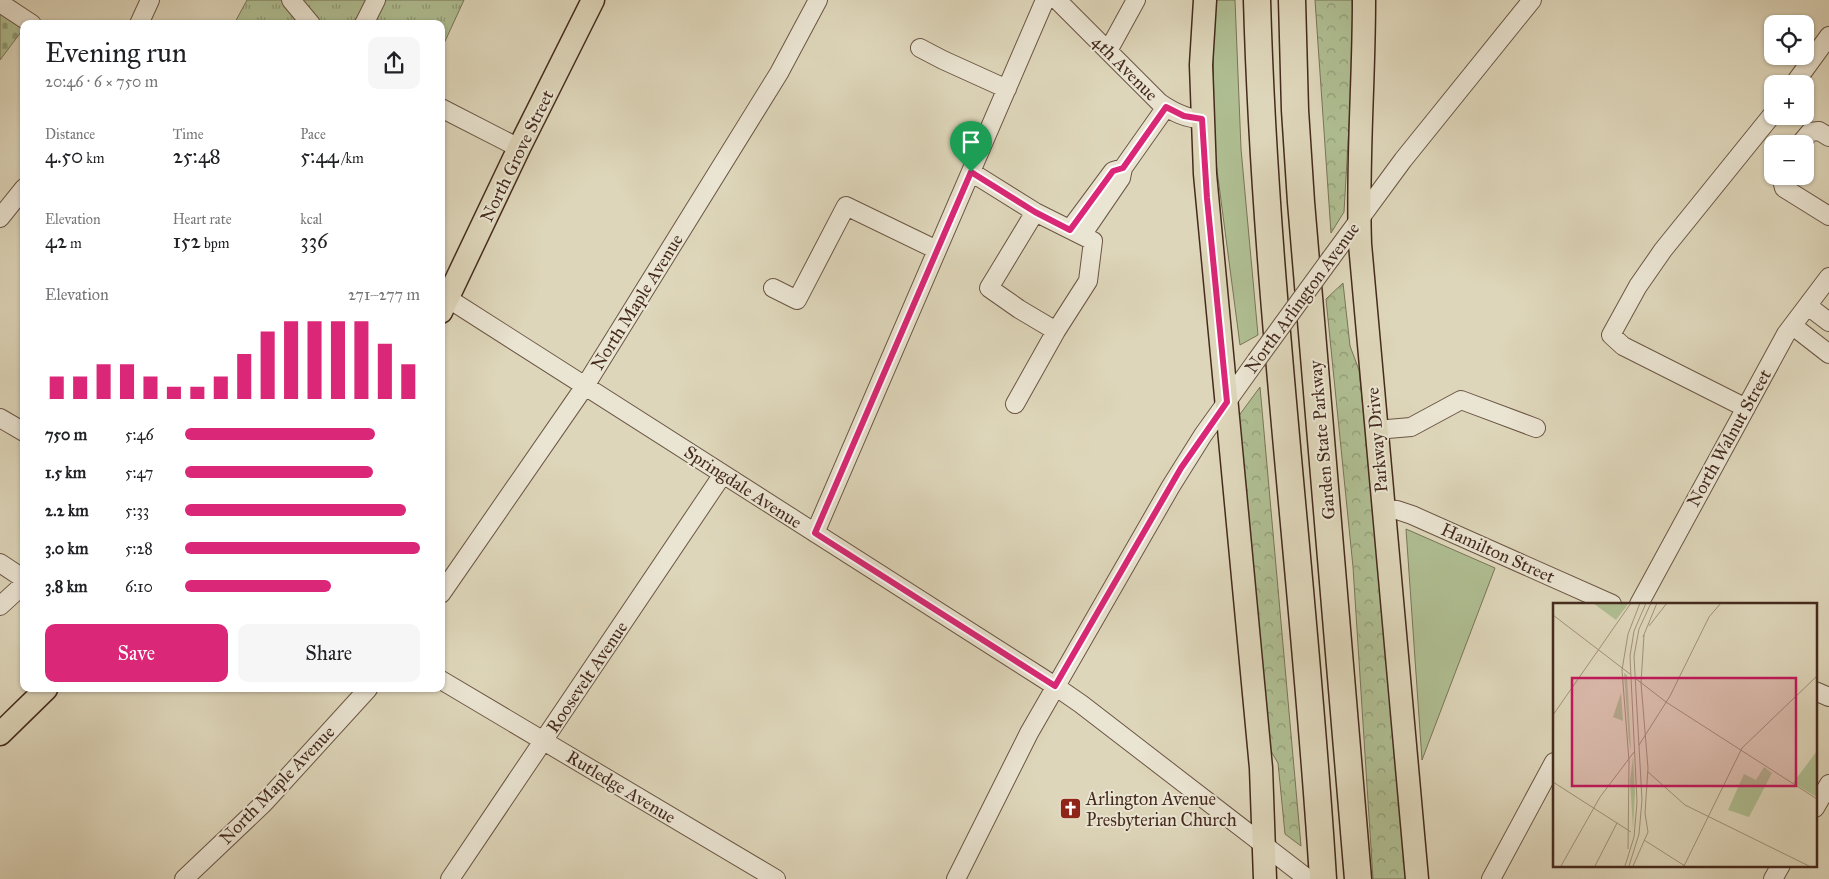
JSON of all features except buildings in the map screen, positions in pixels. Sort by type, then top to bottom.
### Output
[{"type":"highway","name":"Garden State Parkway","points":[[1256,0],[1266,194],[1323,879]]},
{"type":"highway","name":"Garden State Parkway","points":[[1292,0],[1301,202],[1358,879]]},
{"type":"main road","name":"North Grove Street","points":[[445,299],[593,0]]},
{"type":"main road","points":[[1205,0],[1201,65],[1207,198],[1261,768],[1265,879]]},
{"type":"main road","name":"Parkway Drive","points":[[1364,0],[1363,76],[1358,164],[1359,219],[1376,430],[1417,879]]},
{"type":"main road","points":[[0,734],[43,692]]},
{"type":"street","points":[[141,20],[150,0]]},
{"type":"street","points":[[291,0],[308,20]]},
{"type":"street","points":[[366,20],[376,0]]},
{"type":"street","name":"North Maple Avenue","points":[[445,588],[585,386],[778,73],[818,0]]},
{"type":"street","points":[[815,533],[1045,0]]},
{"type":"street","name":"4th Avenue","points":[[1057,0],[1166,107],[1184,116],[1202,119]]},
{"type":"street","points":[[1108,51],[1136,0]]},
{"type":"street","name":"North Arlington Avenue","points":[[956,879],[1017,754],[1178,474],[1256,361],[1403,160],[1532,0]]},
{"type":"street","points":[[0,3],[26,20]]},
{"type":"street","points":[[1801,75],[1829,36]]},
{"type":"street","points":[[920,48],[1006,89]]},
{"type":"street","points":[[1076,232],[1113,171],[1123,168],[1166,107]]},
{"type":"street","points":[[445,110],[519,148]]},
{"type":"street","points":[[1746,408],[1624,346],[1611,335],[1638,286],[1663,250],[1764,125]]},
{"type":"street","points":[[1808,135],[1810,132],[1819,131],[1829,137]]},
{"type":"street","points":[[971,172],[1035,212],[1093,241],[1088,281],[1056,330],[1014,404]]},
{"type":"street","points":[[1783,185],[1784,188],[1829,216]]},
{"type":"street","points":[[0,218],[20,193]]},
{"type":"street","points":[[772,288],[797,300],[846,206],[937,250]]},
{"type":"street","points":[[1035,212],[989,288],[1019,309],[1056,330]]},
{"type":"street","name":"North Walnut Street","points":[[1639,603],[1786,334],[1829,277]]},
{"type":"street","name":"Springdale Avenue","points":[[445,302],[585,386],[1055,686],[1302,874]]},
{"type":"street","points":[[1808,306],[1829,322]]},
{"type":"street","points":[[1793,326],[1829,354]]},
{"type":"street","points":[[1376,430],[1411,427],[1461,400],[1536,428]]},
{"type":"street","points":[[0,418],[20,430]]},
{"type":"street","name":"Roosevelt Avenue","points":[[450,879],[723,474]]},
{"type":"street","name":"Hamilton Street","points":[[1383,509],[1398,510],[1412,515],[1610,603]]},
{"type":"street","points":[[0,563],[20,576]]},
{"type":"street","points":[[0,606],[20,588]]},
{"type":"street","name":"Rutledge Avenue","points":[[445,682],[776,879]]},
{"type":"street","points":[[1816,691],[1829,697]]},
{"type":"street","name":"North Maple Avenue","points":[[184,879],[264,803],[365,692]]},
{"type":"street","points":[[1491,879],[1553,764]]},
{"type":"street","points":[[1816,806],[1829,784]]},
{"type":"street","points":[[1773,879],[1780,866]]},
{"type":"green space","points":[[247,0],[464,0],[445,41],[445,20],[236,20]]},
{"type":"green space","points":[[1215,0],[1235,0],[1241,149],[1258,335],[1240,345],[1214,147],[1213,16]]},
{"type":"green space","points":[[1315,0],[1352,0],[1354,40],[1344,212],[1331,233]]},
{"type":"green space","points":[[0,13],[20,26],[20,33],[0,60]]},
{"type":"green space","points":[[1343,283],[1350,346],[1359,370],[1386,631],[1406,879],[1373,879],[1353,567],[1326,299]]},
{"type":"green space","points":[[1260,387],[1301,846],[1285,834],[1278,763],[1268,746],[1235,421]]},
{"type":"green space","points":[[1406,529],[1495,568],[1422,760]]},
{"type":"place","name":"Arlington Avenue Presbyterian Church","points":[[1070,809]]},
{"type":"route","points":[[1166,107],[1176,114],[1202,119],[1207,198],[1227,402],[1181,468],[1055,686],[815,533],[971,172],[1035,212],[1070,230],[1113,171],[1123,168],[1166,107]]}]
